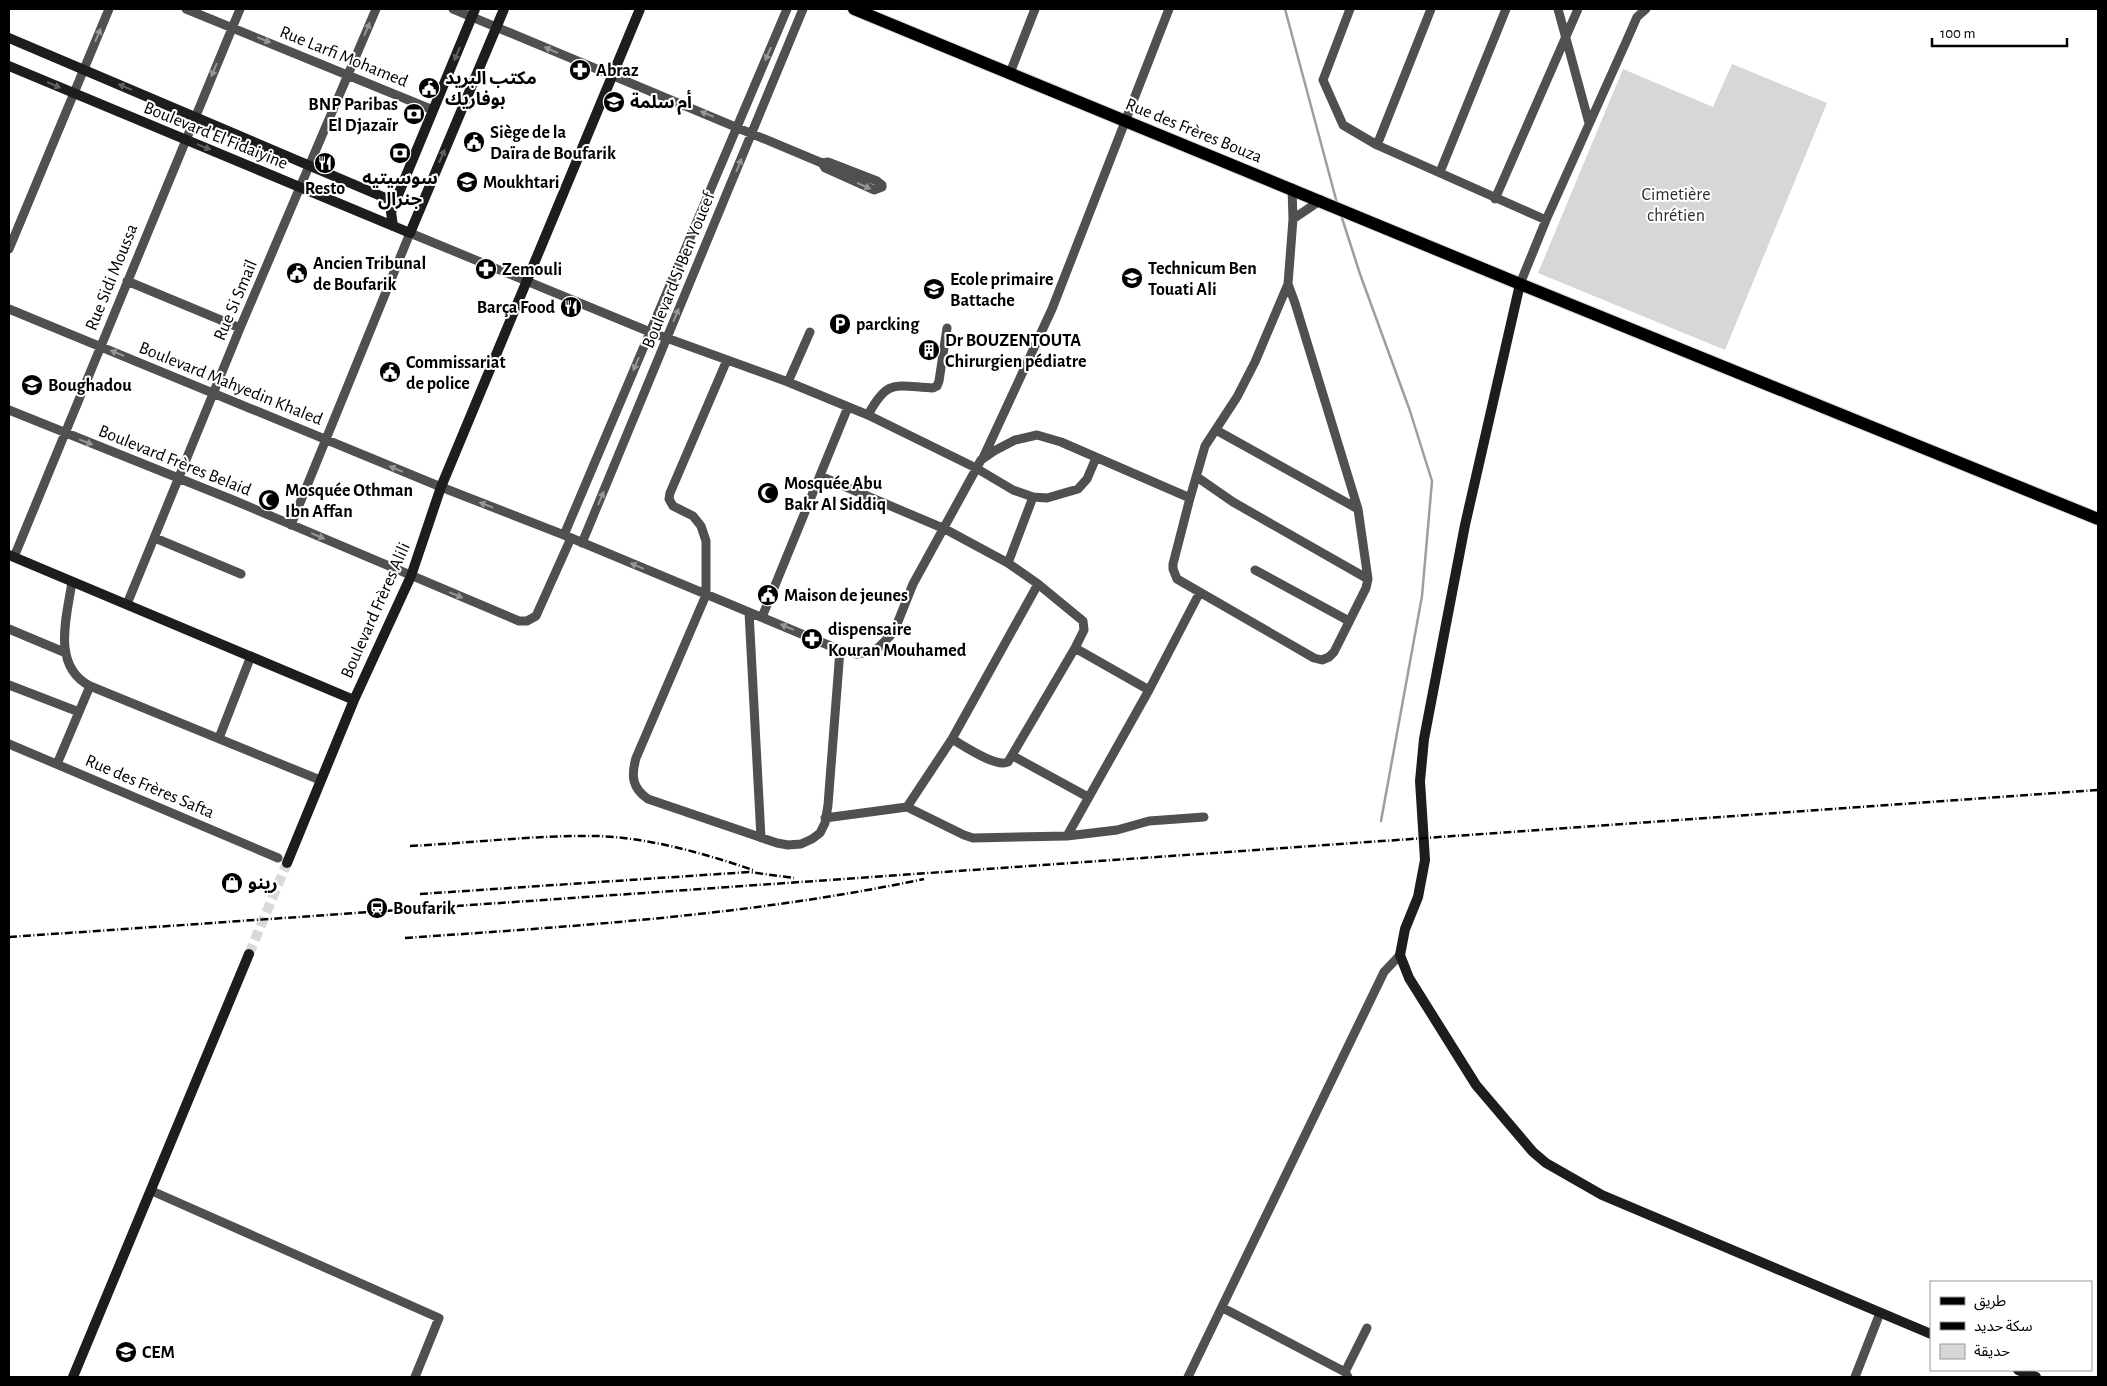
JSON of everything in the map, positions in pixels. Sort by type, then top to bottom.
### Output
[{"type":"main road","points":[[410,233],[504,9]]},
{"type":"main road","name":"Boulevard Frères Alili","points":[[282,860],[320,780],[354,700],[411,576],[441,488],[640,9]]},
{"type":"main road","name":"Rue des Frères Bouza","points":[[854,9],[1126,122],[1292,188],[1520,284],[2098,519]]},
{"type":"main road","points":[[392,226],[391,212],[474,13]]},
{"type":"main road","name":"Boulevard El Fidaiyine","points":[[9,38],[395,202]]},
{"type":"main road","name":"Boulevard El Fidaiyine","points":[[9,66],[410,233]]},
{"type":"main road","points":[[1520,284],[1465,525],[1424,739],[1420,781],[1425,860],[1418,898],[1405,929],[1400,955],[1410,978],[1476,1085],[1523,1142],[1546,1163],[1602,1195],[1930,1334]]},
{"type":"main road","points":[[12,556],[354,700]]},
{"type":"main road","points":[[73,1377],[249,954]]},
{"type":"main road","points":[[2021,1371],[2036,1377]]},
{"type":"street","points":[[9,249],[110,9]]},
{"type":"street","name":"Rue Larfi Mohamed","points":[[186,9],[433,110]]},
{"type":"street","name":"Rue Sidi Moussa","points":[[12,556],[65,434],[126,281],[240,9]]},
{"type":"street","name":"Rue Si Smaïl","points":[[127,604],[240,328],[376,9]]},
{"type":"street","points":[[453,9],[474,13],[496,27],[822,163],[828,162],[877,181],[882,185],[882,188],[874,190],[825,168],[822,163]]},
{"type":"street","name":"Boulevard Si Ben Youcef","points":[[411,576],[519,621],[527,621],[538,612],[650,332],[787,9]]},
{"type":"street","name":"Boulevard Si Ben Youcef","points":[[582,543],[803,9]]},
{"type":"street","points":[[1010,73],[1035,9]]},
{"type":"street","points":[[727,360],[669,499],[673,506],[692,516],[702,526],[706,541],[706,595],[636,758],[633,768],[634,783],[637,790],[648,799],[777,844],[802,844],[820,833],[826,818],[844,651],[870,652],[877,649],[890,636],[897,624],[913,584],[945,529],[979,464],[1052,309],[1169,9]]},
{"type":"street","points":[[1350,9],[1322,80],[1343,125],[1377,145],[1546,220]]},
{"type":"street","points":[[1377,145],[1431,9]]},
{"type":"street","points":[[1440,172],[1506,9]]},
{"type":"street","points":[[1558,9],[1590,123]]},
{"type":"street","points":[[1495,199],[1578,9]]},
{"type":"street","points":[[1520,284],[1546,220],[1639,13],[1646,9]]},
{"type":"street","points":[[1288,284],[1358,509],[1368,579],[1366,588],[1331,655],[1326,659],[1318,660],[1177,579],[1172,570],[1202,454],[1237,397],[1288,284],[1293,219],[1292,188]]},
{"type":"street","points":[[1293,219],[1325,202]]},
{"type":"street","points":[[291,525],[410,233],[667,339],[788,382],[868,415],[979,464],[1013,490],[1033,497],[1048,498],[1078,489],[1087,479],[1096,458]]},
{"type":"street","points":[[126,281],[240,328]]},
{"type":"street","name":"Boulevard Mahyedin Khaled","points":[[9,309],[214,392],[441,488],[568,537],[844,651]]},
{"type":"street","points":[[868,415],[881,393],[894,385],[933,388],[937,386],[946,328]]},
{"type":"street","points":[[788,382],[810,332]]},
{"type":"street","points":[[762,617],[848,407]]},
{"type":"street","name":"Boulevard Frères Belaid","points":[[9,410],[178,478],[411,576]]},
{"type":"street","points":[[1216,430],[1358,509]]},
{"type":"street","points":[[979,464],[994,451],[1015,440],[1037,436],[1061,442],[1190,498]]},
{"type":"street","points":[[820,476],[945,529],[1008,563],[1038,584],[1083,621],[1084,630],[1075,648],[1013,756],[1004,764],[996,763],[952,739]]},
{"type":"street","points":[[1197,477],[1233,502],[1368,579]]},
{"type":"street","points":[[1008,563],[1033,497]]},
{"type":"street","points":[[155,538],[241,574]]},
{"type":"street","points":[[1255,570],[1349,621]]},
{"type":"street","points":[[72,582],[64,637],[66,653],[76,676],[90,686],[320,780]]},
{"type":"street","points":[[907,806],[952,739],[1038,584]]},
{"type":"street","points":[[1067,836],[1149,690],[1200,592]]},
{"type":"street","points":[[749,612],[761,838]]},
{"type":"street","points":[[9,629],[66,653]]},
{"type":"street","points":[[1075,648],[1149,690]]},
{"type":"street","points":[[219,738],[251,656]]},
{"type":"street","points":[[9,685],[79,712]]},
{"type":"street","points":[[57,764],[90,686]]},
{"type":"street","name":"Rue des Frères Safta","points":[[9,744],[282,860]]},
{"type":"street","points":[[1013,756],[1088,797]]},
{"type":"street","points":[[826,818],[907,806],[973,838],[1067,836],[1117,830],[1149,821],[1204,817]]},
{"type":"street","points":[[1188,1377],[1384,972],[1400,955]]},
{"type":"street","points":[[152,1191],[439,1318],[415,1377]]},
{"type":"street","points":[[1223,1308],[1347,1375],[1368,1328]]},
{"type":"street","points":[[1855,1377],[1880,1313]]},
{"type":"green space","name":"Cimetière chrétien","points":[[1732,64],[1827,103],[1725,350],[1538,273],[1623,69],[1713,107]]},
{"type":"waterway","points":[[1285,9],[1337,203]]},
{"type":"waterway","points":[[1341,215],[1360,274],[1410,411],[1432,481],[1422,596],[1381,821]]},
{"type":"tunnel","points":[[249,954],[287,863]]},
{"type":"railway","points":[[9,937],[2098,790]]},
{"type":"railway","points":[[410,846],[550,837],[617,837],[676,847],[753,870]]},
{"type":"railway","points":[[420,894],[749,872],[794,878]]},
{"type":"railway","points":[[405,938],[601,924],[731,910],[795,902],[924,879]]},
{"type":"place","name":"Abraz","points":[[580,70]]},
{"type":"place","name":"مكتب البريد بوفاريك","points":[[429,88]]},
{"type":"place","name":"أم سلمة","points":[[614,102]]},
{"type":"place","name":"BNP Paribas El Djazaïr","points":[[414,114]]},
{"type":"place","name":"Siège de la Daïra de Boufarik","points":[[474,142]]},
{"type":"place","name":"سوسيتيه جنرال","points":[[400,153]]},
{"type":"place","name":"Resto","points":[[325,163]]},
{"type":"place","name":"Moukhtari","points":[[467,182]]},
{"type":"place","name":"Zemouli","points":[[486,269]]},
{"type":"place","name":"Ancien Tribunal de Boufarik","points":[[297,273]]},
{"type":"place","name":"Technicum Ben Touati Ali","points":[[1132,278]]},
{"type":"place","name":"Ecole primaire Battache","points":[[934,289]]},
{"type":"place","name":"Barça Food","points":[[571,307]]},
{"type":"place","name":"parcking","points":[[840,324]]},
{"type":"place","name":"Dr BOUZENTOUTA Chirurgien pédiatre","points":[[929,350]]},
{"type":"place","name":"Commissariat de police","points":[[390,372]]},
{"type":"place","name":"Boughadou","points":[[32,385]]},
{"type":"place","name":"Mosquée Abu Bakr Al Siddiq","points":[[768,493]]},
{"type":"place","name":"Mosquée Othman Ibn Affan","points":[[269,500]]},
{"type":"place","name":"Maison de jeunes","points":[[768,595]]},
{"type":"place","name":"dispensaire Kouran Mouhamed","points":[[812,639]]},
{"type":"place","name":"رينو","points":[[232,883]]},
{"type":"place","name":"Boufarik","points":[[377,908]]},
{"type":"place","name":"CEM","points":[[126,1352]]}]
